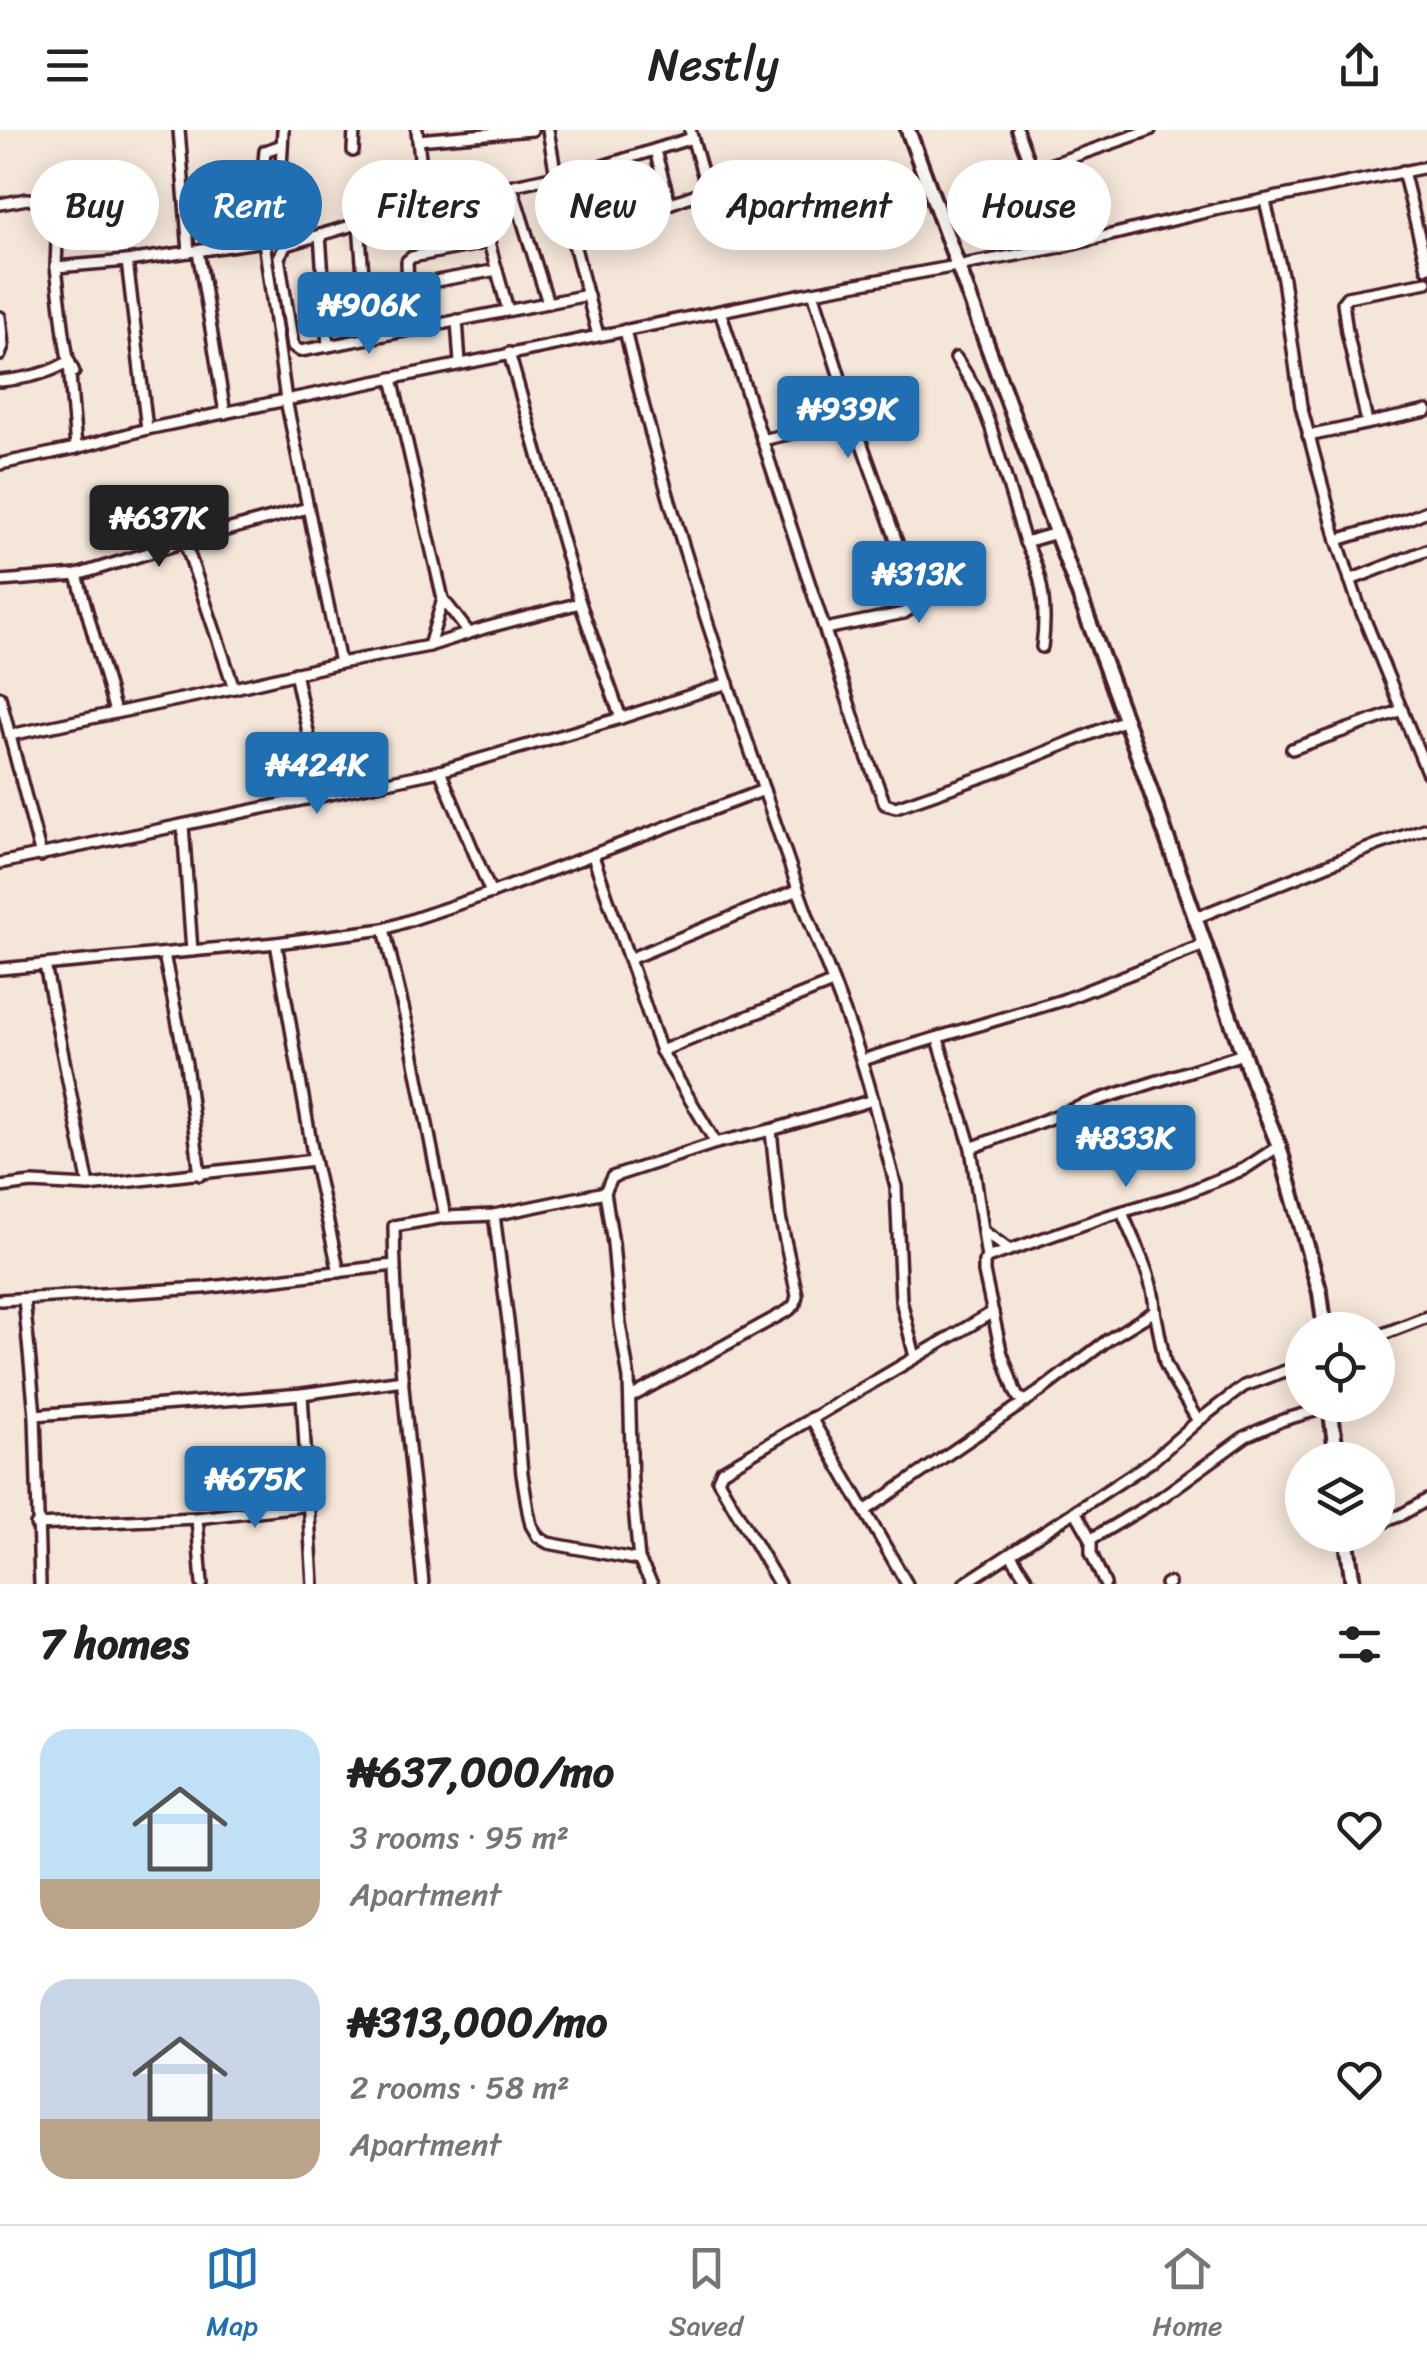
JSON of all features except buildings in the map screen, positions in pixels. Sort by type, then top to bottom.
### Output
[{"type":"street","points":[[179,130],[193,251],[225,413]]},
{"type":"street","points":[[282,130],[282,160]]},
{"type":"street","points":[[353,151],[354,130]]},
{"type":"street","points":[[421,160],[418,135],[532,130]]},
{"type":"street","points":[[548,130],[553,160]]},
{"type":"street","points":[[908,130],[1279,1146],[1323,1312]]},
{"type":"street","points":[[1017,130],[1028,160]]},
{"type":"street","points":[[1064,160],[1150,130]]},
{"type":"street","points":[[627,160],[691,134],[706,186],[671,203]]},
{"type":"street","points":[[264,160],[268,149],[282,145]]},
{"type":"street","points":[[655,151],[658,160]]},
{"type":"street","points":[[1111,234],[1427,167]]},
{"type":"street","points":[[1403,172],[1427,268]]},
{"type":"street","points":[[515,197],[548,303]]},
{"type":"street","points":[[1265,201],[1283,279],[1301,406],[1337,540],[1427,772]]},
{"type":"street","points":[[0,204],[44,202],[57,241],[56,267],[76,448]]},
{"type":"street","points":[[56,267],[200,250]]},
{"type":"street","points":[[265,250],[286,400],[340,663]]},
{"type":"street","points":[[283,250],[280,257],[292,346],[300,351],[588,295]]},
{"type":"street","points":[[321,250],[328,346]]},
{"type":"street","points":[[361,250],[368,337]]},
{"type":"street","points":[[408,287],[407,261],[412,256],[445,250]]},
{"type":"street","points":[[492,250],[508,310]]},
{"type":"street","points":[[576,250],[598,336]]},
{"type":"street","points":[[0,464],[460,363],[1039,250]]},
{"type":"street","points":[[127,261],[147,429]]},
{"type":"street","points":[[365,294],[497,270]]},
{"type":"street","points":[[1367,422],[1343,302],[1427,282]]},
{"type":"street","points":[[814,292],[914,595],[913,607],[904,613],[825,628]]},
{"type":"street","points":[[720,312],[885,804],[896,806],[1126,720]]},
{"type":"street","points":[[0,316],[0,355]]},
{"type":"street","points":[[457,320],[460,363]]},
{"type":"street","points":[[625,330],[671,510],[798,890],[862,1060],[896,1187],[901,1300],[915,1357]]},
{"type":"street","points":[[510,354],[580,604],[621,718]]},
{"type":"street","points":[[956,358],[977,391],[1025,542],[1033,556],[1043,592],[1042,647]]},
{"type":"street","points":[[69,360],[74,372]]},
{"type":"street","points":[[0,381],[59,367],[69,360]]},
{"type":"street","points":[[392,378],[443,599],[469,633]]},
{"type":"street","points":[[1308,436],[1427,410]]},
{"type":"street","points":[[762,440],[853,419]]},
{"type":"street","points":[[0,581],[78,574],[308,508]]},
{"type":"street","points":[[1337,540],[1408,520],[1427,510]]},
{"type":"street","points":[[1025,542],[1057,533]]},
{"type":"street","points":[[186,542],[234,688]]},
{"type":"street","points":[[1350,580],[1427,550]]},
{"type":"street","points":[[78,574],[115,712]]},
{"type":"street","points":[[429,646],[443,599]]},
{"type":"street","points":[[10,735],[429,646],[580,604]]},
{"type":"street","points":[[295,673],[322,796]]},
{"type":"street","points":[[0,863],[440,771],[728,682]]},
{"type":"street","points":[[0,697],[41,856]]},
{"type":"street","points":[[1292,749],[1402,710]]},
{"type":"street","points":[[440,771],[491,894]]},
{"type":"street","points":[[0,969],[384,929],[491,894],[764,790]]},
{"type":"street","points":[[183,826],[192,951]]},
{"type":"street","points":[[1195,918],[1427,828]]},
{"type":"street","points":[[593,856],[661,1051],[716,1142]]},
{"type":"street","points":[[629,959],[798,890]]},
{"type":"street","points":[[384,929],[446,1217]]},
{"type":"street","points":[[276,943],[314,1160],[339,1272]]},
{"type":"street","points":[[862,1060],[1063,1000],[1204,945]]},
{"type":"street","points":[[164,954],[186,1064],[200,1175]]},
{"type":"street","points":[[45,965],[89,1186]]},
{"type":"street","points":[[661,1051],[832,982]]},
{"type":"street","points":[[938,1039],[971,1148],[987,1258]]},
{"type":"street","points":[[971,1148],[1109,1096],[1243,1054]]},
{"type":"street","points":[[652,1584],[639,1560],[630,1397],[605,1192],[612,1176],[716,1142],[873,1100]]},
{"type":"street","points":[[630,1397],[795,1304],[797,1295],[780,1217],[771,1130]]},
{"type":"street","points":[[1027,1400],[1014,1391],[1001,1351],[984,1272],[987,1258],[1183,1194],[1244,1169],[1279,1146]]},
{"type":"street","points":[[0,1186],[89,1186],[314,1160]]},
{"type":"street","points":[[423,1584],[403,1380],[394,1226],[446,1217],[494,1215],[605,1192]]},
{"type":"street","points":[[1122,1212],[1155,1300],[1166,1363],[1198,1420]]},
{"type":"street","points":[[494,1215],[531,1525],[538,1537],[548,1543],[639,1560]]},
{"type":"street","points":[[983,1231],[1008,1249]]},
{"type":"street","points":[[0,1300],[203,1288],[394,1264]]},
{"type":"street","points":[[24,1299],[35,1415],[40,1584]]},
{"type":"street","points":[[865,1511],[1027,1400],[1109,1338],[1155,1311]]},
{"type":"street","points":[[779,1584],[718,1480],[722,1471],[993,1312]]},
{"type":"street","points":[[1395,1329],[1427,1317]]},
{"type":"street","points":[[964,1584],[1152,1461],[1244,1386],[1285,1371]]},
{"type":"street","points":[[35,1415],[302,1394],[403,1380]]},
{"type":"street","points":[[302,1394],[312,1584]]},
{"type":"street","points":[[811,1418],[907,1584]]},
{"type":"street","points":[[1091,1539],[1162,1496],[1246,1436],[1285,1419]]},
{"type":"street","points":[[1395,1517],[1427,1500]]},
{"type":"street","points":[[36,1525],[197,1518],[308,1505]]},
{"type":"street","points":[[1075,1511],[1091,1539],[1092,1553],[1105,1584]]},
{"type":"street","points":[[197,1518],[202,1584]]},
{"type":"street","points":[[1349,1552],[1353,1584]]},
{"type":"street","points":[[1011,1555],[1030,1584]]}]
